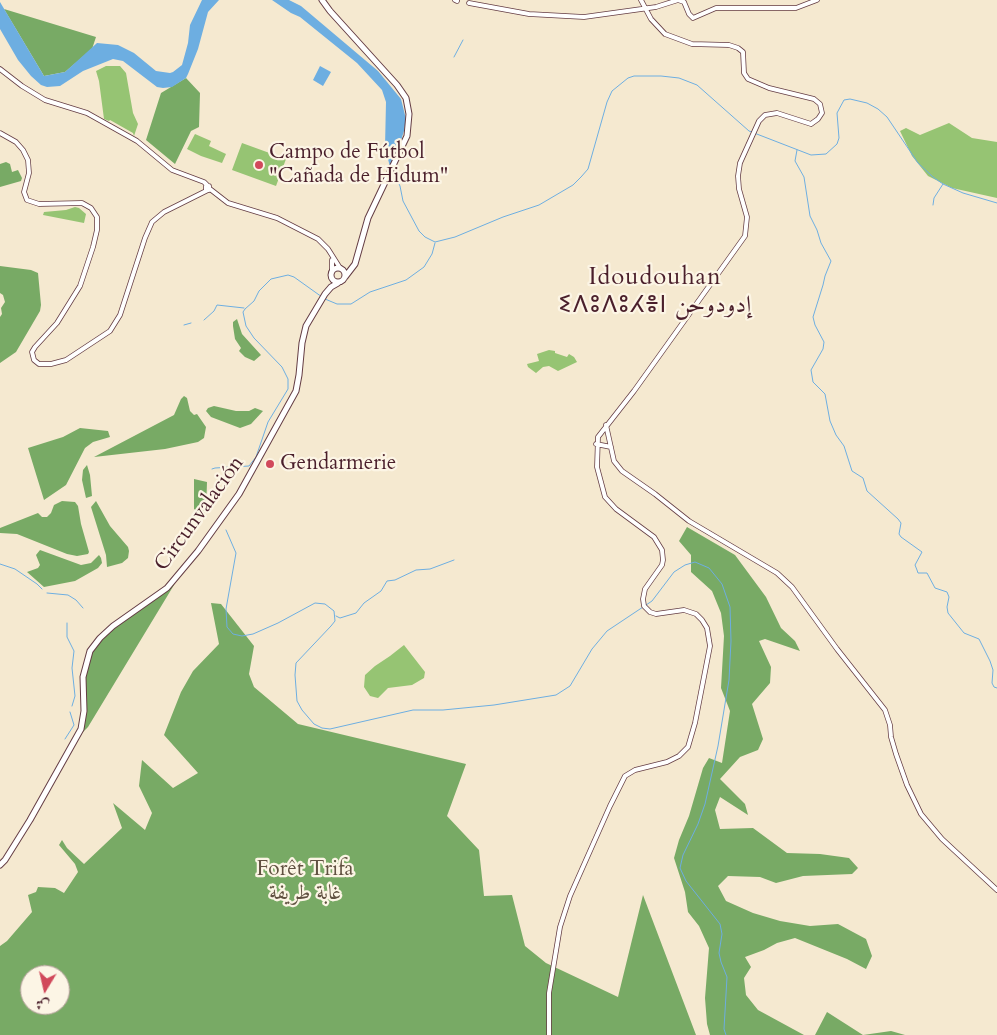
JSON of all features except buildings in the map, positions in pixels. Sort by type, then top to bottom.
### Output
[{"type":"main road","points":[[322,0],[404,94],[409,110],[410,122],[403,146],[364,229],[355,264],[342,282],[329,288]]},
{"type":"main road","points":[[329,288],[332,274],[336,268],[341,269],[352,266],[356,257]]},
{"type":"main road","points":[[341,269],[346,274],[346,277]]},
{"type":"main road","points":[[332,274],[333,280],[338,283]]},
{"type":"main road","name":"Circunvalación","points":[[2,862],[43,798],[81,729],[84,711],[83,676],[90,651],[109,630],[167,588],[191,561],[235,500],[296,391],[306,326],[329,288]]},
{"type":"street","points":[[549,1035],[549,993],[562,918],[570,896],[620,783],[628,774],[638,769],[667,762],[684,752],[695,723],[710,646],[707,628],[702,620],[691,612],[680,610],[656,614],[646,608],[643,599],[645,589],[659,571],[663,562],[662,550],[654,538],[616,509],[605,497],[597,467],[596,444],[598,437],[634,391],[745,236],[747,212],[739,189],[738,176],[740,163],[751,137],[762,118],[773,113],[780,113],[811,124],[820,116],[822,108],[814,99],[770,88],[748,79],[743,69],[744,55],[738,48],[729,45],[692,44],[670,37],[655,25],[641,0]]},
{"type":"street","points":[[469,3],[530,14],[584,17],[645,9],[681,1],[685,4],[691,16],[696,18],[720,8],[796,8],[817,0]]},
{"type":"street","points":[[0,69],[22,86],[45,100],[87,113],[137,141],[172,170],[202,182],[207,188],[228,202],[277,218],[301,229],[321,242],[341,269]]},
{"type":"street","points":[[0,133],[16,142],[28,160],[29,173],[24,192],[27,200],[39,204],[82,203],[92,208],[97,217],[97,230],[92,253],[80,286],[57,323],[32,352],[34,360],[39,364],[51,364],[66,360],[110,331],[118,320],[152,222],[164,212],[197,196],[207,188]]},
{"type":"street","points":[[332,257],[332,274]]},
{"type":"street","points":[[606,425],[614,460],[625,473],[689,521],[788,582],[836,648],[885,710],[896,754],[907,785],[921,814],[942,839],[997,890]]},
{"type":"street","points":[[596,444],[611,447]]},
{"type":"green space","points":[[4,9],[96,37],[92,49],[65,72],[44,76]]},
{"type":"green space","points":[[106,66],[120,66],[126,73],[133,113],[138,124],[134,136],[133,133],[110,120],[104,119],[96,71]]},
{"type":"green space","points":[[186,78],[200,93],[199,127],[191,131],[175,164],[146,140],[161,93]]},
{"type":"green space","points":[[949,123],[972,138],[997,142],[997,198],[952,188],[928,176],[912,156],[900,131],[906,128],[920,135]]},
{"type":"green space","points":[[195,134],[211,141],[209,146],[226,154],[222,163],[187,149]]},
{"type":"green space","name":"Campo de Fútbol \"Cañada de Hidum\"","points":[[242,143],[286,159],[276,186],[232,170]]},
{"type":"green space","points":[[6,162],[10,164],[12,172],[18,170],[22,178],[21,181],[0,187],[0,164]]},
{"type":"green space","points":[[75,207],[86,214],[84,223],[43,215],[44,212],[66,210]]},
{"type":"green space","points":[[0,266],[31,270],[38,273],[41,305],[40,311],[16,352],[0,363],[0,317],[2,314],[1,308],[5,302],[3,295],[0,293]]},
{"type":"green space","points":[[237,319],[242,334],[261,355],[254,361],[245,357],[239,351],[241,348],[235,339],[233,326],[233,322]]},
{"type":"green space","points":[[549,350],[567,357],[569,354],[577,362],[558,371],[549,366],[543,367],[536,373],[528,367],[527,364],[539,361],[537,354]]},
{"type":"green space","points":[[184,396],[187,398],[190,411],[194,415],[197,414],[206,427],[204,438],[198,442],[165,449],[94,457],[174,415]]},
{"type":"green space","points":[[214,406],[236,411],[249,411],[255,408],[263,411],[251,424],[240,428],[211,417],[206,411]]},
{"type":"green space","points":[[80,428],[108,431],[110,437],[93,442],[85,448],[66,485],[44,500],[28,448],[63,437]]},
{"type":"green space","points":[[87,465],[92,496],[86,498],[82,480],[83,470]]},
{"type":"green space","points":[[194,479],[207,482],[206,512],[202,514],[194,509]]},
{"type":"green space","points":[[62,501],[75,502],[78,506],[88,554],[77,556],[67,554],[17,534],[0,533],[0,528],[38,513],[42,517],[47,517],[54,505]]},
{"type":"green space","points":[[96,501],[110,526],[128,547],[128,558],[122,563],[107,567],[106,555],[91,507]]},
{"type":"green space","points":[[687,527],[735,555],[766,597],[781,628],[795,641],[800,651],[765,639],[759,641],[771,667],[770,683],[752,704],[763,739],[758,750],[740,757],[720,779],[745,804],[748,815],[720,797],[715,810],[720,829],[753,828],[787,853],[820,854],[849,858],[858,868],[852,874],[803,876],[776,883],[760,877],[728,876],[718,886],[726,901],[753,913],[780,921],[810,926],[838,924],[866,939],[872,956],[866,969],[847,959],[795,938],[777,943],[745,957],[751,967],[744,978],[746,995],[758,1010],[804,1035],[710,1035],[707,1024],[705,998],[709,948],[699,926],[688,912],[685,892],[674,858],[703,768],[709,758],[722,763],[730,711],[721,688],[724,636],[721,613],[712,591],[691,572],[691,555],[679,541]]},
{"type":"green space","points":[[40,550],[81,565],[91,563],[99,555],[102,563],[98,568],[75,581],[44,587],[27,572],[38,568],[40,565],[36,555]]},
{"type":"green space","points":[[176,578],[174,585],[88,727],[79,736],[86,716],[84,682],[90,653],[108,631]]},
{"type":"green space","name":"Forêt Trifa غابة طريفة","points":[[211,603],[221,604],[254,646],[249,674],[254,687],[298,724],[466,764],[447,816],[479,850],[484,896],[512,895],[525,946],[546,963],[618,997],[643,895],[696,1035],[0,1035],[0,946],[7,941],[32,912],[28,895],[36,892],[38,887],[55,888],[64,893],[78,872],[75,864],[59,845],[62,840],[67,848],[84,864],[122,828],[113,803],[145,830],[152,813],[139,786],[142,760],[173,788],[198,773],[164,735],[181,692],[193,671],[219,644]]},
{"type":"green space","points":[[404,645],[425,672],[424,678],[412,685],[388,688],[378,698],[370,696],[364,687],[365,675]]},
{"type":"green space","points":[[827,1012],[863,1035],[815,1035]]},
{"type":"green space","points":[[891,1031],[905,1035],[863,1035]]},
{"type":"water","points":[[202,0],[219,0],[208,12],[198,49],[186,78],[172,87],[157,87],[123,61],[113,59],[83,71],[60,86],[47,87],[41,85],[18,60],[0,29],[0,2],[44,76],[65,72],[97,43],[118,45],[134,53],[156,71],[170,73],[182,65],[188,43],[190,25]]},
{"type":"water","points":[[272,0],[289,0],[301,6],[378,71],[401,99],[406,119],[391,171],[385,147],[386,102],[382,90],[357,63],[300,17]]},
{"type":"water","points":[[320,66],[331,72],[323,86],[313,80]]},
{"type":"waterway","points":[[454,57],[463,40]]},
{"type":"waterway","points":[[393,172],[400,186],[403,201],[419,231],[425,237],[435,242],[455,237],[503,217],[539,205],[573,185],[588,169],[607,102],[612,91],[628,78],[634,76],[661,76],[679,78],[697,85],[749,131],[811,155],[826,154],[837,144],[839,138],[837,113],[844,100],[850,99],[867,103],[887,117],[918,163],[933,177],[963,193],[997,203]]},
{"type":"waterway","points":[[797,150],[795,161],[804,177],[810,216],[831,261],[813,317],[824,342],[823,349],[811,370],[813,382],[825,394],[830,421],[836,435],[844,446],[852,471],[863,478],[867,491],[901,523],[899,534],[901,537],[922,552],[915,565],[918,573],[927,573],[935,588],[947,592],[949,597],[948,613],[964,633],[979,639],[993,670],[992,683],[997,688]]},
{"type":"waterway","points":[[933,205],[934,198],[943,184]]},
{"type":"waterway","points":[[325,299],[337,304],[351,304],[370,292],[406,280],[424,267],[432,254],[435,243]]},
{"type":"waterway","points":[[212,469],[249,466],[256,457],[268,422],[288,389],[288,379],[282,367],[254,338],[246,326],[243,312],[271,279],[288,275],[294,277],[322,297]]},
{"type":"waterway","points":[[204,320],[214,311],[217,305],[244,308]]},
{"type":"waterway","points":[[184,325],[191,323]]},
{"type":"waterway","points":[[226,530],[236,553],[226,609],[227,627],[233,634],[242,636],[253,634],[315,603],[325,604],[334,611],[335,621],[296,663],[295,675],[297,701],[302,710],[314,724],[330,729],[413,710],[443,710],[494,705],[556,695],[570,686],[592,649],[607,631],[652,601],[674,572],[685,565],[695,562],[709,568],[722,584],[730,607],[729,680],[718,746],[705,804],[683,855],[680,868],[686,881],[720,924],[722,934],[719,953],[727,977],[724,1029],[726,1035]]},
{"type":"waterway","points":[[336,616],[340,618],[356,613],[364,603],[381,591],[387,581],[395,580],[416,570],[430,569],[454,560]]},
{"type":"waterway","points":[[0,564],[15,569],[42,589]]},
{"type":"waterway","points":[[47,593],[68,595],[83,608]]},
{"type":"waterway","points":[[67,623],[67,637],[74,651],[72,668],[75,696],[72,706]]},
{"type":"waterway","points":[[65,739],[74,725],[70,712]]},
{"type":"place","name":"Campo de Fútbol \"Cañada de Hidum\"","points":[[259,165]]},
{"type":"place","name":"Gendarmerie","points":[[270,464]]},
{"type":"district","name":"Idoudouhan ⵉⴷⵓⴷⵓⵃⴻⵏ إدودوحن","points":[[655,292]]}]
